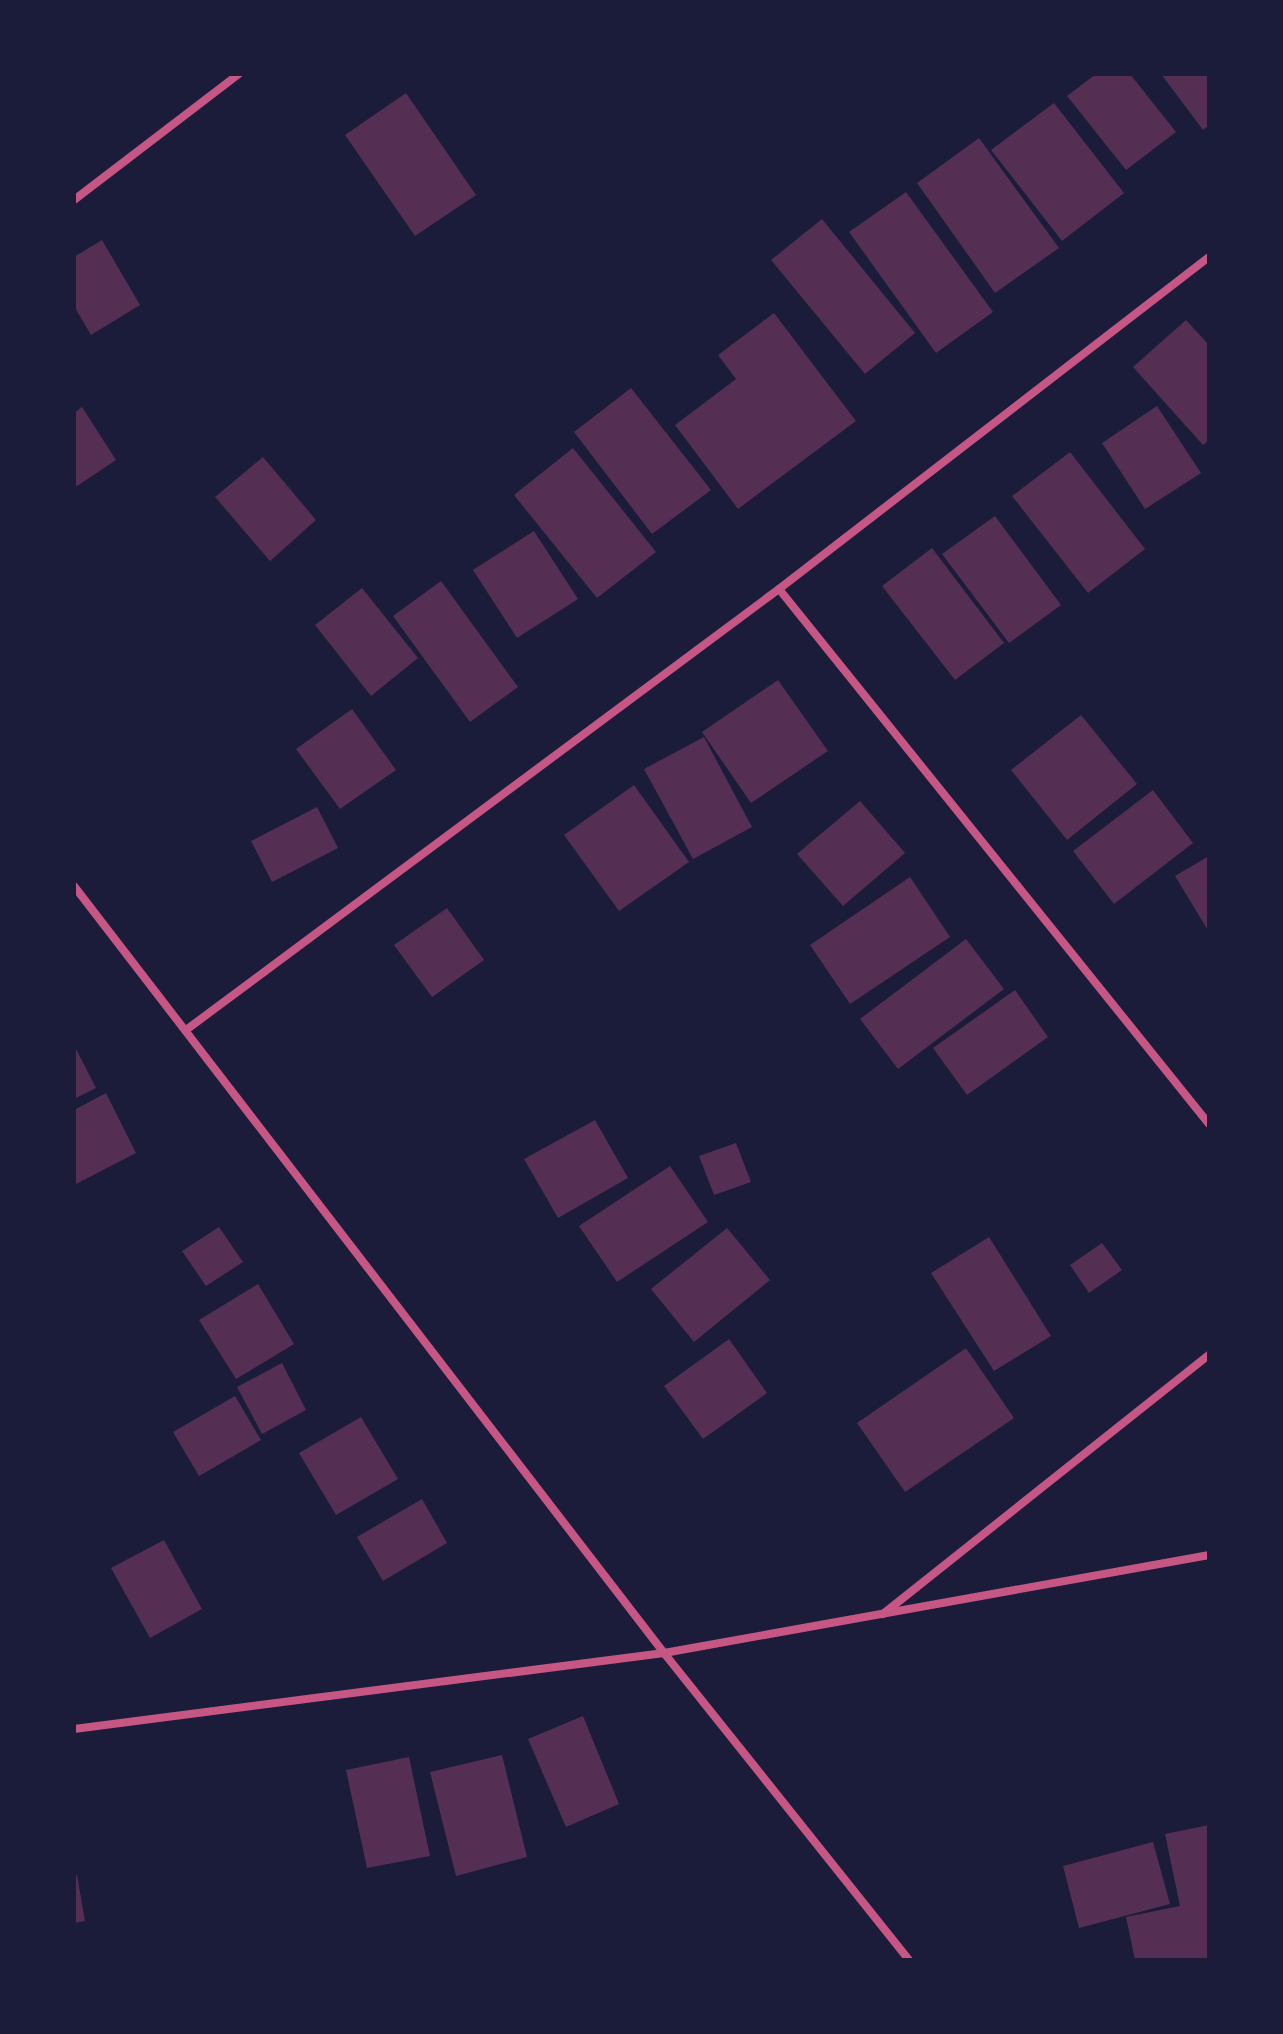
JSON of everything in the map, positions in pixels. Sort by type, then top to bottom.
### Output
[{"type":"street","points":[[74,200],[239,74]]},
{"type":"street","points":[[186,1030],[779,589],[1209,257]]},
{"type":"street","points":[[779,589],[1209,1124]]},
{"type":"street","points":[[74,886],[664,1653],[909,1960]]},
{"type":"street","points":[[883,1614],[1209,1355]]},
{"type":"street","points":[[74,1729],[664,1653],[1209,1555]]},
{"type":"building","points":[[1096,74],[1130,74],[1176,132],[1126,170],[1067,96]]},
{"type":"building","points":[[1161,74],[1209,74],[1209,125],[1203,130]]},
{"type":"building","points":[[406,93],[476,195],[415,236],[345,135]]},
{"type":"building","points":[[1054,103],[1124,193],[1062,241],[991,150]]},
{"type":"building","points":[[979,138],[1059,248],[995,293],[917,183]]},
{"type":"building","points":[[906,192],[993,312],[936,353],[849,232]]},
{"type":"building","points":[[822,219],[915,333],[865,374],[771,260]]},
{"type":"building","points":[[102,240],[140,305],[91,335],[74,306],[74,257]]},
{"type":"building","points":[[774,313],[856,421],[738,509],[675,425],[736,379],[718,355]]},
{"type":"building","points":[[1186,320],[1209,345],[1209,440],[1203,445],[1133,367]]},
{"type":"building","points":[[631,388],[711,490],[652,534],[574,432]]},
{"type":"building","points":[[1157,406],[1201,473],[1145,509],[1102,443]]},
{"type":"building","points":[[82,407],[116,460],[74,488],[74,413]]},
{"type":"building","points":[[573,448],[656,552],[597,598],[514,495]]},
{"type":"building","points":[[1070,452],[1145,549],[1088,593],[1012,496]]},
{"type":"building","points":[[263,457],[316,520],[270,561],[215,497]]},
{"type":"building","points":[[995,516],[1061,605],[1009,643],[942,554]]},
{"type":"building","points":[[534,531],[578,599],[517,638],[473,570]]},
{"type":"building","points":[[932,548],[1004,643],[955,680],[882,586]]},
{"type":"building","points":[[441,581],[518,687],[470,722],[393,616]]},
{"type":"building","points":[[362,588],[418,658],[371,696],[315,625]]},
{"type":"building","points":[[778,680],[828,751],[751,803],[702,732]]},
{"type":"building","points":[[352,709],[396,770],[340,809],[296,749]]},
{"type":"building","points":[[1081,715],[1137,784],[1067,840],[1011,770]]},
{"type":"building","points":[[704,737],[752,827],[693,859],[644,769]]},
{"type":"building","points":[[634,785],[689,862],[619,911],[564,835]]},
{"type":"building","points":[[1153,790],[1193,843],[1114,904],[1073,851]]},
{"type":"building","points":[[860,801],[905,853],[843,906],[797,854]]},
{"type":"building","points":[[317,807],[338,848],[272,882],[251,841]]},
{"type":"building","points":[[1209,856],[1209,932],[1175,876]]},
{"type":"building","points":[[910,877],[950,937],[850,1004],[810,945]]},
{"type":"building","points":[[447,908],[484,960],[432,997],[394,945]]},
{"type":"building","points":[[966,939],[1004,989],[898,1069],[860,1019]]},
{"type":"building","points":[[1015,990],[1048,1037],[967,1095],[933,1048]]},
{"type":"building","points":[[74,1045],[96,1088],[74,1099]]},
{"type":"building","points":[[106,1093],[136,1153],[74,1185],[74,1110]]},
{"type":"building","points":[[595,1120],[628,1178],[558,1218],[524,1159]]},
{"type":"building","points":[[736,1143],[751,1182],[714,1195],[699,1156]]},
{"type":"building","points":[[670,1166],[708,1222],[617,1282],[579,1226]]},
{"type":"building","points":[[219,1227],[243,1262],[206,1286],[182,1251]]},
{"type":"building","points":[[727,1228],[770,1280],[694,1342],[651,1289]]},
{"type":"building","points":[[989,1237],[1051,1336],[994,1371],[931,1273]]},
{"type":"building","points":[[1102,1243],[1122,1270],[1089,1293],[1070,1265]]},
{"type":"building","points":[[258,1284],[294,1344],[236,1379],[199,1320]]},
{"type":"building","points":[[729,1339],[767,1393],[703,1439],[664,1386]]},
{"type":"building","points":[[966,1348],[1014,1418],[905,1492],[857,1423]]},
{"type":"building","points":[[282,1363],[306,1410],[262,1434],[237,1387]]},
{"type":"building","points":[[235,1396],[261,1440],[199,1476],[173,1432]]},
{"type":"building","points":[[361,1417],[398,1479],[336,1515],[299,1453]]},
{"type":"building","points":[[422,1499],[447,1543],[383,1581],[357,1537]]},
{"type":"building","points":[[164,1540],[202,1609],[150,1638],[111,1568]]},
{"type":"building","points":[[583,1716],[619,1804],[566,1827],[528,1739]]},
{"type":"building","points":[[502,1755],[527,1857],[456,1876],[430,1772]]},
{"type":"building","points":[[409,1757],[430,1856],[367,1868],[346,1770]]},
{"type":"building","points":[[1209,1825],[1209,1960],[1135,1960],[1126,1917],[1180,1906],[1165,1834]]},
{"type":"building","points":[[1153,1842],[1170,1904],[1079,1928],[1063,1866]]},
{"type":"building","points":[[77,1875],[85,1921],[74,1923],[74,1876]]}]
